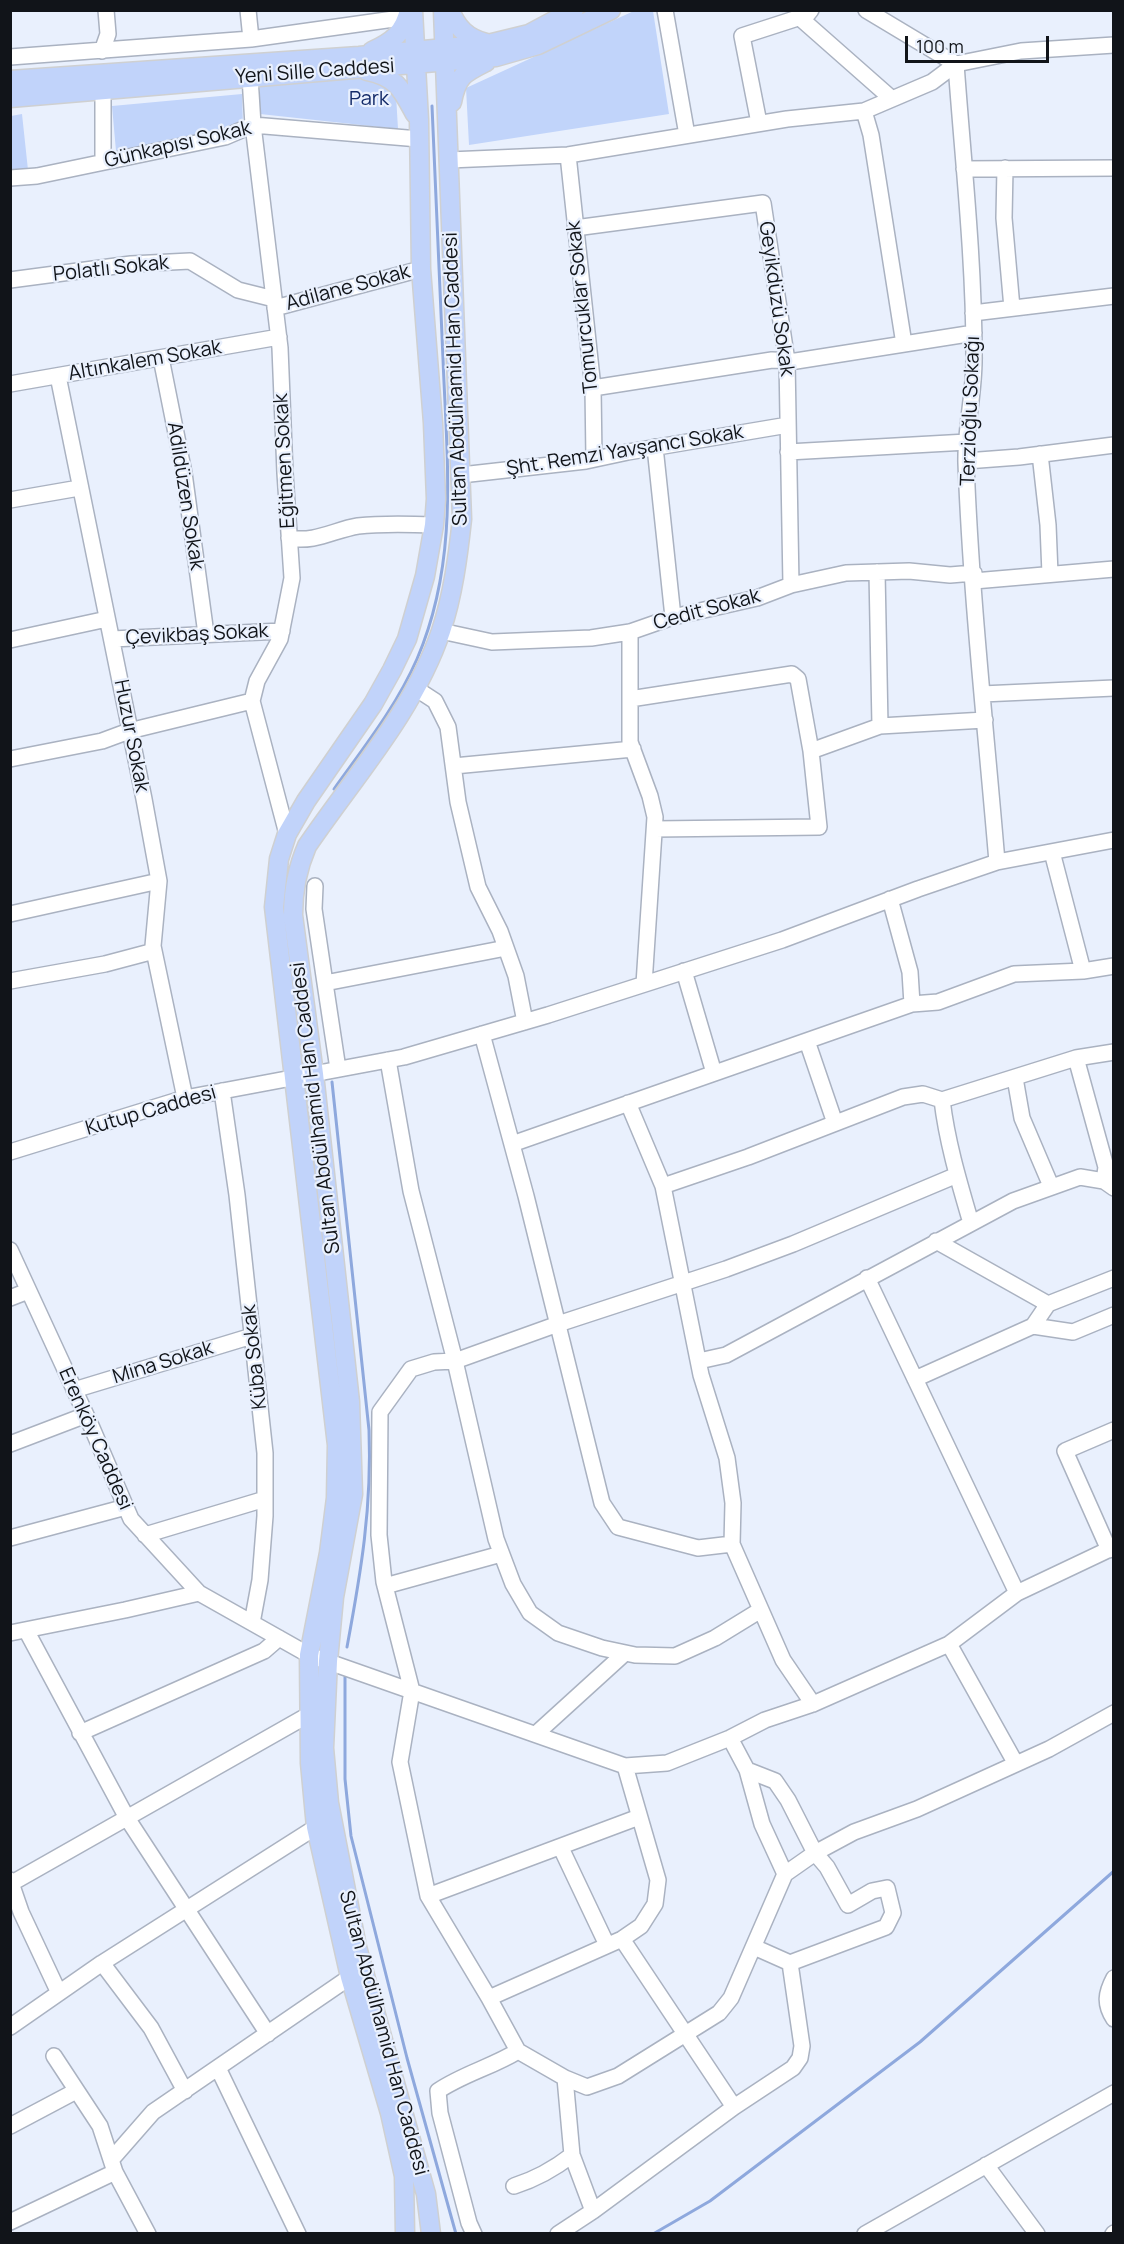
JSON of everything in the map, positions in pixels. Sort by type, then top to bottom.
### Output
[{"type":"main road","points":[[419,120],[406,95],[394,81],[358,63],[397,37],[403,30],[411,12],[422,20],[430,22],[437,20],[443,10]]},
{"type":"main road","name":"Sultan Abdülhamid Han Caddesi","points":[[431,2234],[426,2194],[357,1947],[328,1803],[324,1748],[328,1661],[334,1597],[353,1494],[350,1402],[314,1074],[292,915],[292,892],[297,872],[308,846],[415,688],[441,631],[459,551],[462,519],[461,475],[443,10]]},
{"type":"main road","points":[[447,121],[454,92],[462,75],[492,50],[464,33],[454,22],[450,10]]},
{"type":"main road","name":"Yeni Sille Caddesi","points":[[492,50],[529,34],[574,10]]},
{"type":"main road","name":"Yeni Sille Caddesi","points":[[10,98],[250,77],[358,63],[538,45],[611,10]]},
{"type":"main road","name":"Sultan Abdülhamid Han Caddesi","points":[[405,2234],[404,2176],[390,2113],[350,1977],[316,1827],[310,1764],[309,1655],[329,1554],[336,1498],[337,1445],[274,907],[279,860],[287,834],[306,801],[373,704],[406,639],[425,576],[434,525],[436,499],[433,423],[421,269],[419,120],[411,12]]},
{"type":"main road","name":"Yeni Sille Caddesi","points":[[10,80],[358,63]]},
{"type":"main road","points":[[419,120],[421,99],[431,91],[440,95],[447,121]]},
{"type":"street","points":[[102,51],[108,34],[106,10]]},
{"type":"street","points":[[248,10],[250,39]]},
{"type":"street","points":[[665,10],[687,135]]},
{"type":"street","points":[[866,10],[956,64]]},
{"type":"street","points":[[10,57],[250,39],[411,12]]},
{"type":"street","points":[[759,123],[742,36],[805,14],[892,99]]},
{"type":"street","points":[[449,160],[568,156],[759,123],[864,111],[932,82],[956,64],[1021,51],[1113,45]]},
{"type":"street","name":"Terzioğlu Sokağı","points":[[956,64],[974,313],[975,358],[966,461],[982,694],[997,862]]},
{"type":"street","name":"Eğitmen Sokak","points":[[250,77],[279,338],[292,578],[280,639],[257,681],[252,701]]},
{"type":"street","points":[[103,90],[103,162]]},
{"type":"street","points":[[864,111],[871,135],[904,344]]},
{"type":"street","name":"Günkapısı Sokak","points":[[10,178],[37,176],[225,137],[254,125],[419,139]]},
{"type":"street","name":"Tomurcuklar Sokak","points":[[568,156],[593,388],[594,459]]},
{"type":"street","points":[[1005,168],[1004,218],[1012,308]]},
{"type":"street","points":[[964,169],[1113,168]]},
{"type":"street","name":"Geyikdüzü Sokak","points":[[575,228],[763,203],[787,361],[792,585]]},
{"type":"street","name":"Polatlı Sokak","points":[[10,280],[131,264],[190,261],[238,290],[274,303]]},
{"type":"street","name":"Adilane Sokak","points":[[274,303],[421,269]]},
{"type":"street","points":[[974,313],[1113,296]]},
{"type":"street","points":[[593,388],[772,360],[796,362],[974,333]]},
{"type":"street","name":"Altınkalem Sokak","points":[[10,384],[279,338]]},
{"type":"street","name":"Adildüzen Sokak","points":[[161,358],[184,473],[206,634]]},
{"type":"street","name":"Huzur Sokak","points":[[58,376],[159,881],[154,951],[185,1098]]},
{"type":"street","name":"Şht. Remzi Yavşancı Sokak","points":[[461,475],[594,459],[788,425]]},
{"type":"street","points":[[788,452],[968,442]]},
{"type":"street","points":[[966,461],[1113,445]]},
{"type":"street","points":[[655,447],[673,617]]},
{"type":"street","points":[[1040,454],[1048,525],[1050,574]]},
{"type":"street","points":[[10,500],[79,488]]},
{"type":"street","points":[[290,538],[301,540],[323,537],[357,527],[400,523],[434,525]]},
{"type":"street","name":"Cedit Sokak","points":[[441,631],[492,642],[591,638],[630,632],[673,617],[757,598],[792,585],[846,573],[909,571],[974,577],[1113,569]]},
{"type":"street","points":[[877,572],[880,726]]},
{"type":"street","points":[[10,640],[107,619]]},
{"type":"street","name":"Çevikbaş Sokak","points":[[112,639],[282,631]]},
{"type":"street","points":[[630,632],[630,742],[650,796],[655,817],[644,984]]},
{"type":"street","points":[[630,699],[792,674],[798,679],[811,751],[819,827],[655,829]]},
{"type":"street","points":[[415,688],[435,701],[448,728],[458,802],[478,887],[516,976],[525,1022]]},
{"type":"street","points":[[982,694],[1113,688]]},
{"type":"street","points":[[10,759],[102,741],[129,731],[252,701],[287,834]]},
{"type":"street","points":[[811,751],[880,726],[985,720]]},
{"type":"street","points":[[453,766],[633,749]]},
{"type":"street","name":"Kutup Caddesi","points":[[10,1152],[185,1098],[388,1060],[525,1022],[782,940],[997,862],[1113,840]]},
{"type":"street","points":[[1052,852],[1083,971]]},
{"type":"street","points":[[10,914],[159,881]]},
{"type":"street","points":[[315,886],[314,909],[338,1069]]},
{"type":"street","points":[[890,899],[910,972],[912,1004]]},
{"type":"street","points":[[325,982],[506,948]]},
{"type":"street","points":[[10,981],[105,964],[154,951]]},
{"type":"street","points":[[512,1144],[912,1004],[938,1002],[1014,974],[1083,971],[1113,966]]},
{"type":"street","points":[[684,971],[714,1073]]},
{"type":"street","points":[[482,1034],[602,1503],[618,1527],[698,1548],[732,1544]]},
{"type":"street","points":[[807,1041],[835,1124]]},
{"type":"street","points":[[663,1186],[903,1097],[923,1094],[942,1100],[1076,1058],[1113,1052]]},
{"type":"street","points":[[699,1360],[726,1355],[1013,1201],[1080,1177],[1109,1184],[1076,1058]]},
{"type":"street","points":[[388,1060],[411,1191],[455,1361],[496,1539],[513,1584],[530,1613],[558,1633],[602,1648],[635,1655],[675,1656],[715,1638],[759,1611]]},
{"type":"street","points":[[1015,1078],[1022,1118],[1051,1186]]},
{"type":"street","name":"Küba Sokak","points":[[222,1091],[237,1194],[265,1453],[265,1499],[260,1580],[252,1623]]},
{"type":"street","points":[[942,1100],[945,1126],[971,1223]]},
{"type":"street","points":[[628,1103],[663,1186],[699,1360],[727,1458],[733,1503],[732,1544],[759,1611],[783,1660],[813,1704]]},
{"type":"street","points":[[957,1175],[793,1244],[684,1284],[558,1324],[455,1361],[434,1362],[411,1369],[380,1412],[379,1534],[385,1586],[412,1691],[400,1762],[428,1896],[518,2051],[565,2078],[587,2087],[618,2076],[719,2013],[731,1998],[785,1874],[815,1853],[854,1832],[916,1809],[1049,1749],[1113,1713]]},
{"type":"street","points":[[936,1241],[1048,1304]]},
{"type":"street","name":"Erenköy Caddesi","points":[[10,1250],[131,1519],[199,1593],[309,1655],[626,1766]]},
{"type":"street","points":[[867,1278],[1017,1593]]},
{"type":"street","points":[[915,1379],[1033,1326],[1048,1304],[1113,1278]]},
{"type":"street","points":[[10,1298],[28,1291]]},
{"type":"street","points":[[1033,1326],[1072,1332],[1113,1315]]},
{"type":"street","name":"Mina Sokak","points":[[74,1390],[252,1336]]},
{"type":"street","points":[[10,1444],[86,1415]]},
{"type":"street","points":[[489,1998],[622,1939],[641,1926],[655,1904],[658,1880],[626,1766],[667,1763],[730,1738],[765,1719],[813,1704],[949,1644],[1017,1593],[1111,1548],[1065,1451],[1113,1430]]},
{"type":"street","points":[[145,1534],[265,1499]]},
{"type":"street","points":[[10,1538],[126,1508]]},
{"type":"street","points":[[385,1586],[501,1554]]},
{"type":"street","points":[[10,1633],[199,1593]]},
{"type":"street","points":[[26,1630],[127,1818],[268,2034]]},
{"type":"street","points":[[80,1733],[264,1651],[279,1638]]},
{"type":"street","points":[[949,1644],[1016,1764]]},
{"type":"street","points":[[537,1733],[625,1653]]},
{"type":"street","points":[[59,1993],[16,1915],[11,1881],[310,1714]]},
{"type":"street","points":[[730,1738],[747,1770],[762,1824],[785,1874]]},
{"type":"street","points":[[747,1770],[775,1781],[788,1800],[815,1853],[827,1867],[848,1905],[872,1891],[887,1888],[892,1913],[886,1927],[790,1963],[754,1947]]},
{"type":"street","points":[[428,1896],[639,1817]]},
{"type":"street","points":[[10,2027],[102,1963],[316,1827]]},
{"type":"street","points":[[561,1848],[607,1945]]},
{"type":"street","points":[[622,1939],[734,2107]]},
{"type":"street","points":[[102,1963],[151,2028],[185,2091]]},
{"type":"street","points":[[558,2234],[593,2211],[734,2107],[793,2068],[801,2058],[801,2046],[790,1963]]},
{"type":"street","points":[[10,2223],[113,2166],[153,2112],[350,1977]]},
{"type":"street","points":[[1113,1978],[1106,2003],[1113,2019]]},
{"type":"street","points":[[474,2234],[440,2113],[438,2091],[518,2051]]},
{"type":"street","points":[[54,2056],[99,2126],[113,2166],[148,2234]]},
{"type":"street","points":[[218,2068],[298,2234]]},
{"type":"street","points":[[565,2078],[572,2155],[593,2211]]},
{"type":"street","points":[[10,2126],[76,2091]]},
{"type":"street","points":[[865,2234],[1113,2093]]},
{"type":"street","points":[[514,2186],[531,2181],[556,2168],[572,2155]]},
{"type":"street","points":[[986,2165],[1037,2234]]},
{"type":"green space","points":[[636,10],[653,11],[669,114],[469,145],[466,88]]},
{"type":"green space","name":"Park","points":[[387,71],[395,78],[398,129],[260,114],[260,83]]},
{"type":"green space","points":[[242,94],[243,127],[116,151],[112,106]]},
{"type":"green space","points":[[22,114],[28,170],[11,171],[11,116]]},
{"type":"waterway","points":[[334,789],[368,742],[409,677],[430,622],[445,548],[447,436],[432,106]]},
{"type":"waterway","points":[[332,1082],[369,1430],[367,1513],[347,1647]]},
{"type":"waterway","points":[[345,1677],[345,1779],[351,1836],[407,2058],[456,2234]]},
{"type":"waterway","points":[[653,2234],[710,2201],[920,2042],[1114,1871]]}]
